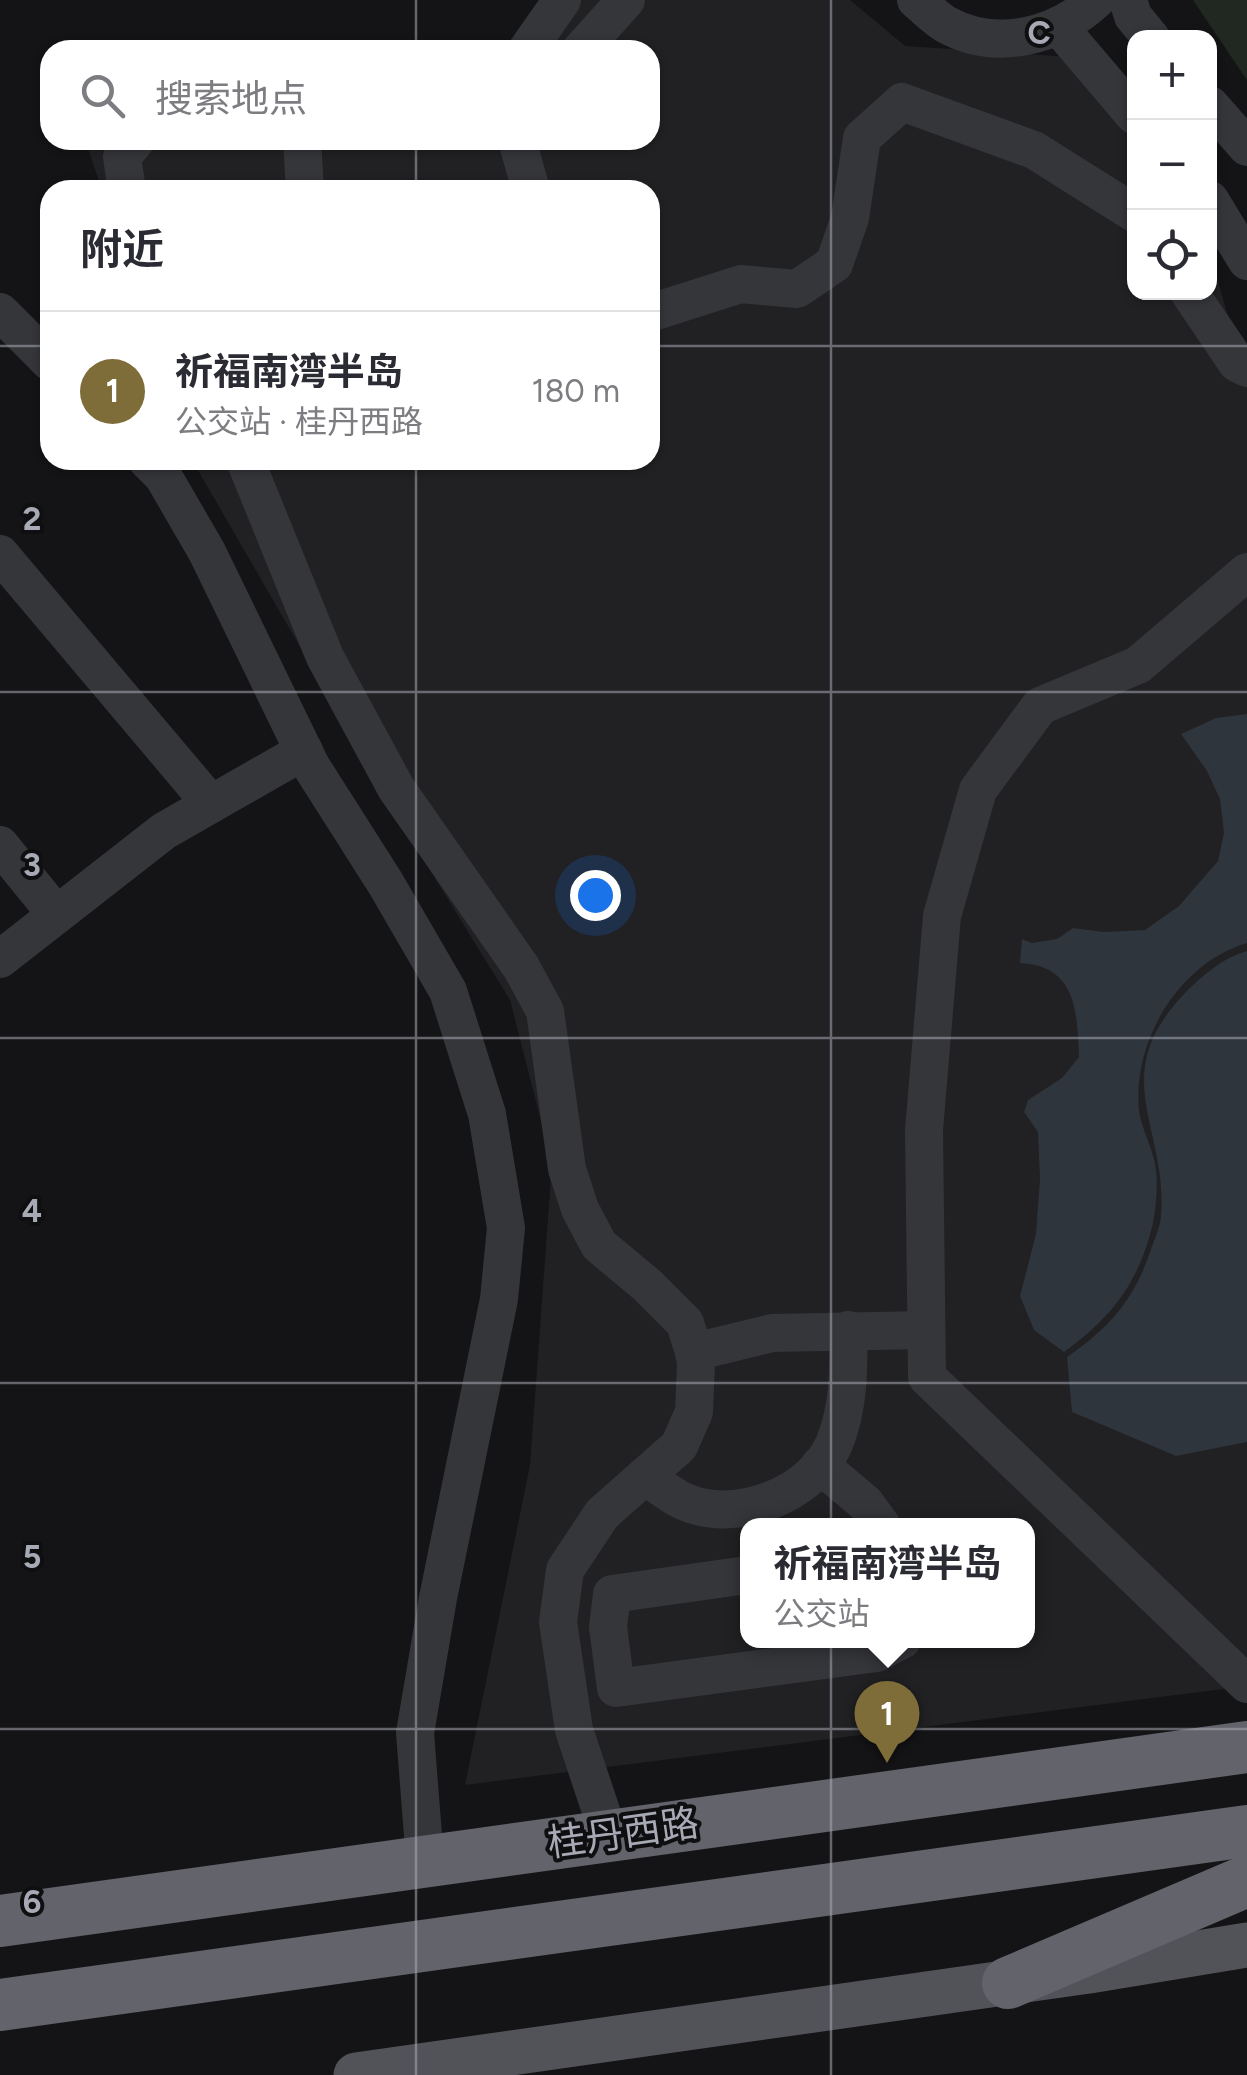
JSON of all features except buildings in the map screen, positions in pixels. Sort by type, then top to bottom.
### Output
[{"type":"highway","name":"桂丹西路","points":[[0,1920],[1247,1746]]},
{"type":"highway","points":[[0,2005],[1247,1831]]},
{"type":"highway","points":[[1008,1983],[1247,1881]]},
{"type":"main road","points":[[356,2075],[1008,1983],[1247,1945]]},
{"type":"street","points":[[534,40],[562,0]]},
{"type":"street","points":[[590,40],[626,0]]},
{"type":"street","points":[[916,0],[948,26],[990,38],[1033,36],[1059,27],[1096,0]]},
{"type":"street","points":[[1128,0],[1133,16],[1144,30]]},
{"type":"street","points":[[1059,27],[1127,107]]},
{"type":"street","points":[[660,310],[741,284],[797,289],[834,264],[850,218],[862,138],[902,102],[1034,150],[1129,210]]},
{"type":"street","points":[[1217,113],[1247,147]]},
{"type":"street","points":[[126,180],[122,156],[127,150]]},
{"type":"street","points":[[303,150],[304,180]]},
{"type":"street","points":[[1216,210],[1247,261]]},
{"type":"street","points":[[1194,300],[1237,363],[1247,368]]},
{"type":"street","points":[[0,312],[40,352]]},
{"type":"street","points":[[157,470],[207,552],[304,750],[448,991],[487,1114],[506,1228],[499,1300],[438,1598],[415,1733],[424,1861]]},
{"type":"street","points":[[249,470],[325,658],[396,788],[521,967],[545,1012],[567,1169],[580,1209],[598,1245],[685,1323],[694,1352],[694,1412],[678,1446],[602,1514],[565,1570],[558,1622],[574,1730],[609,1835]]},
{"type":"street","points":[[0,554],[211,804]]},
{"type":"street","points":[[1247,572],[1138,665],[1040,706],[978,790],[942,916],[924,1130],[927,1377],[1247,1684]]},
{"type":"street","points":[[0,959],[164,831],[304,750]]},
{"type":"street","points":[[0,845],[56,914]]},
{"type":"street","points":[[645,1476],[685,1502],[723,1509],[769,1501],[811,1479],[834,1444],[849,1384],[848,1330]]},
{"type":"street","points":[[694,1352],[772,1333],[926,1330]]},
{"type":"street","points":[[820,1465],[876,1518]]},
{"type":"street","points":[[740,1576],[612,1594],[608,1628],[616,1688],[877,1653],[887,1648]]},
{"type":"shaded area","points":[[565,0],[850,0],[905,46],[1086,58],[1127,116],[1127,300],[1217,300],[1217,279],[1247,380],[1247,1686],[465,1785],[530,1465],[552,1164],[510,1000],[420,854],[198,470],[660,470],[660,180],[99,180],[88,150],[660,150],[660,40],[530,40]]},
{"type":"shaded area","points":[[1193,0],[1247,0],[1247,80],[1217,30]]},
{"type":"shaded area","points":[[1247,714],[1247,943],[1200,968],[1181,986],[1152,1032],[1143,1058],[1139,1111],[1157,1176],[1153,1223],[1140,1264],[1121,1297],[1096,1326],[1064,1352],[1034,1330],[1020,1296],[1036,1234],[1040,1179],[1038,1132],[1024,1112],[1028,1100],[1062,1078],[1079,1057],[1077,1024],[1063,982],[1039,966],[1020,963],[1022,939],[1032,943],[1057,939],[1073,928],[1104,932],[1145,930],[1179,906],[1218,861],[1224,833],[1220,799],[1207,771],[1181,734],[1216,718]]},
{"type":"shaded area","points":[[1247,951],[1247,1442],[1176,1456],[1072,1412],[1067,1357],[1095,1336],[1128,1299],[1144,1269],[1159,1225],[1161,1184],[1144,1076],[1148,1050],[1161,1023],[1185,993],[1213,968]]},
{"type":"place","name":"祈福南湾半岛","points":[[887,1763]]}]
